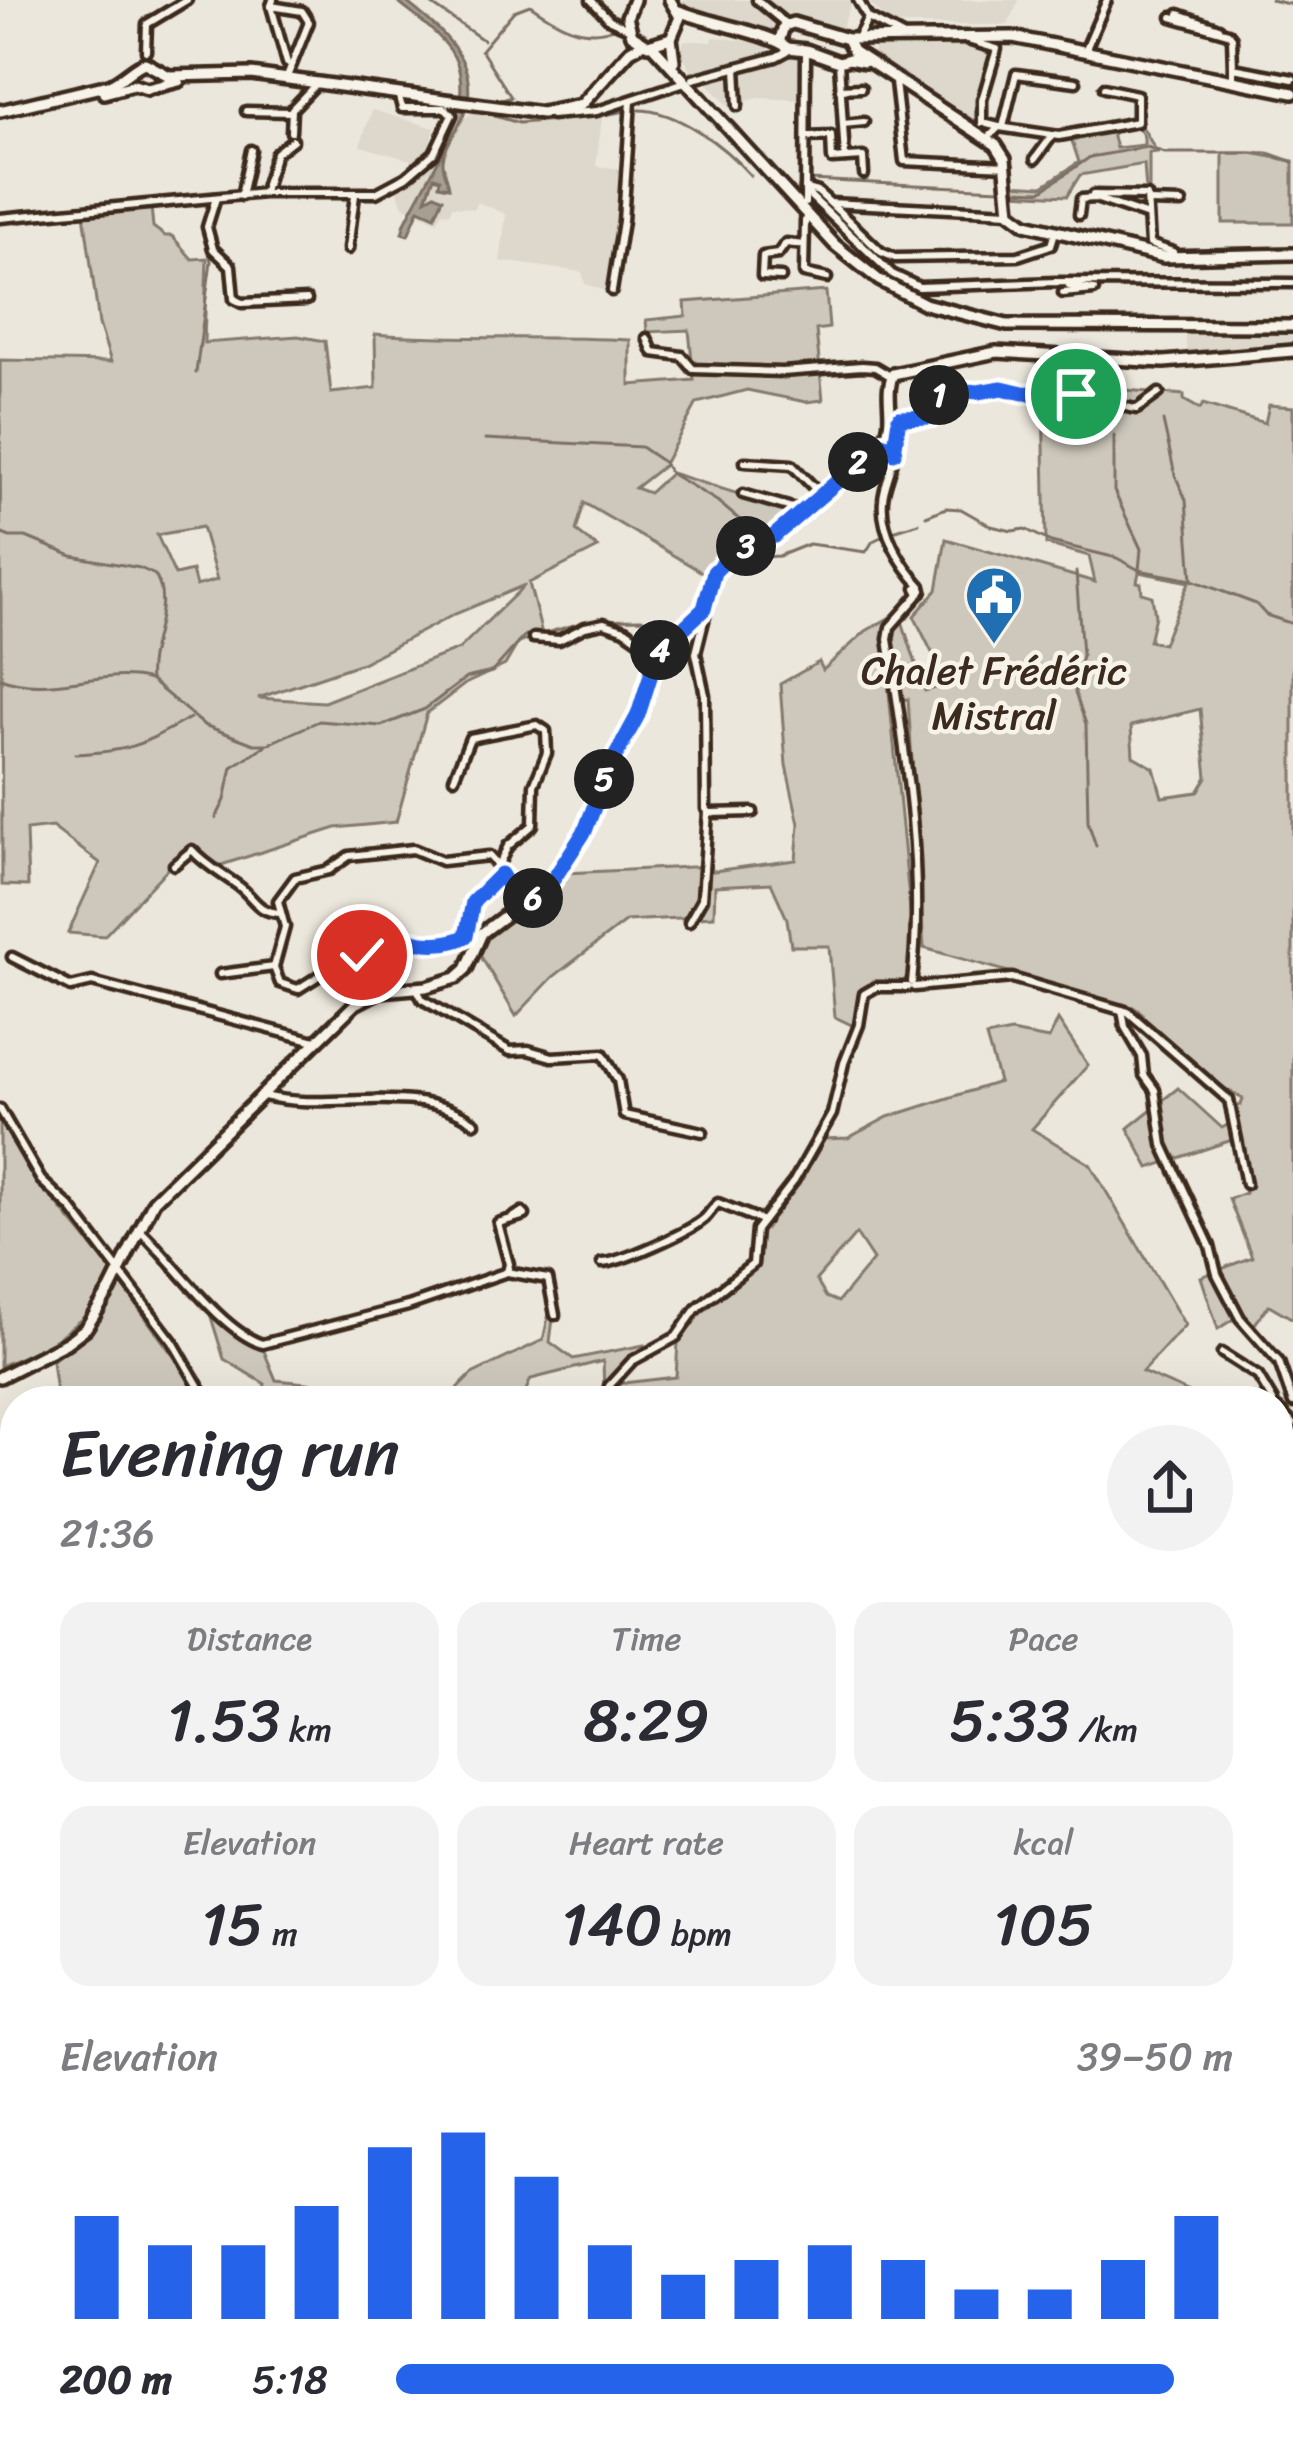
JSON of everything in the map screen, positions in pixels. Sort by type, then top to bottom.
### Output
[{"type":"main road","points":[[622,59],[630,31],[627,14],[634,0]]},
{"type":"main road","points":[[670,0],[679,11],[705,22]]},
{"type":"main road","points":[[679,11],[679,26]]},
{"type":"main road","points":[[680,77],[671,56],[671,38],[689,20],[781,38],[855,45],[987,131],[1005,169],[1010,212],[1026,224],[1175,258],[1293,254]]},
{"type":"main road","points":[[630,31],[680,77],[835,245],[901,293],[952,314],[1007,325],[1293,328]]},
{"type":"main road","points":[[781,38],[809,55],[902,36],[1012,37],[1233,74],[1293,91]]},
{"type":"main road","points":[[141,72],[147,89],[217,78],[542,113],[581,105],[622,59],[671,38]]},
{"type":"main road","points":[[855,45],[857,59],[987,131]]},
{"type":"main road","points":[[141,72],[154,85]]},
{"type":"main road","points":[[0,113],[80,99],[141,72]]},
{"type":"main road","points":[[0,113],[80,94],[141,72],[169,76],[288,72],[398,95]]},
{"type":"main road","points":[[0,1377],[80,1333],[93,1319],[158,1196],[367,995],[456,978],[466,969],[482,933],[553,880],[585,831],[608,770],[638,715],[658,652],[706,606],[710,581],[723,562],[744,546],[774,536],[882,443],[893,419],[888,387],[892,377],[901,370],[996,352],[1164,362],[1293,351]]},
{"type":"street","points":[[141,72],[147,25],[187,0]]},
{"type":"street","points":[[693,79],[769,59],[781,38],[757,0]]},
{"type":"street","points":[[858,0],[868,18],[902,36]]},
{"type":"street","points":[[1085,51],[1107,0]]},
{"type":"street","points":[[271,2],[302,11],[309,22],[288,72],[271,2]]},
{"type":"street","points":[[594,3],[615,18],[627,14]]},
{"type":"street","points":[[594,3],[630,31]]},
{"type":"street","points":[[1176,16],[1232,38],[1233,74],[1293,79]]},
{"type":"street","points":[[845,158],[840,89],[868,18]]},
{"type":"street","points":[[957,36],[993,44],[995,55],[982,100],[987,131]]},
{"type":"street","points":[[805,203],[809,55]]},
{"type":"street","points":[[736,68],[738,106]]},
{"type":"street","points":[[987,131],[1016,74],[1076,82]]},
{"type":"street","points":[[542,113],[597,111],[680,77]]},
{"type":"street","points":[[1062,80],[1064,93]]},
{"type":"street","points":[[896,82],[904,161],[1005,169]]},
{"type":"street","points":[[264,193],[276,153],[292,136],[292,112],[314,86]]},
{"type":"street","points":[[840,89],[860,88]]},
{"type":"street","points":[[987,131],[1052,136],[1137,122],[1137,95],[1104,88]]},
{"type":"street","points":[[0,218],[264,193],[376,194],[430,157],[452,115],[450,110],[402,108],[398,95]]},
{"type":"street","points":[[612,291],[622,220],[628,102]]},
{"type":"street","points":[[246,111],[292,112]]},
{"type":"street","points":[[842,124],[864,122]]},
{"type":"street","points":[[831,136],[832,159],[863,158],[864,174]]},
{"type":"street","points":[[807,137],[843,136]]},
{"type":"street","points":[[1035,159],[1052,136]]},
{"type":"street","points":[[241,196],[251,150]]},
{"type":"street","points":[[805,190],[818,192],[881,252],[895,258],[1018,256],[1060,240],[1058,233]]},
{"type":"street","points":[[805,190],[892,274],[927,287]]},
{"type":"street","points":[[348,249],[356,195]]},
{"type":"street","points":[[1093,195],[1145,195],[1150,244],[1173,252],[1175,258]]},
{"type":"street","points":[[1079,215],[1081,199],[1095,198],[1149,217]]},
{"type":"street","points":[[216,199],[207,227],[212,249],[231,266],[236,301],[308,299]]},
{"type":"street","points":[[1149,202],[1182,203]]},
{"type":"street","points":[[830,203],[1010,212]]},
{"type":"street","points":[[805,221],[804,273],[827,278]]},
{"type":"street","points":[[781,277],[763,276],[763,256],[778,254],[786,243],[804,245]]},
{"type":"street","points":[[901,293],[927,287],[1068,282],[1293,283]]},
{"type":"street","points":[[1063,293],[1094,290],[1068,286],[1068,282]]},
{"type":"street","points":[[647,338],[653,352],[682,356],[693,369],[782,372],[862,366],[892,377]]},
{"type":"street","points":[[911,985],[913,856],[888,639],[890,627],[912,603],[918,587],[900,562],[882,504],[899,418],[933,417],[945,389],[1085,395],[1137,410],[1159,393]]},
{"type":"street","points":[[882,443],[894,453]]},
{"type":"street","points":[[745,462],[792,465],[820,494]]},
{"type":"street","points":[[743,494],[799,510]]},
{"type":"street","points":[[689,922],[702,899],[709,812],[704,776],[705,694],[696,653],[708,616],[706,606]]},
{"type":"street","points":[[532,638],[559,640],[604,623],[625,630],[658,652]]},
{"type":"street","points":[[454,778],[470,738],[537,725],[546,730],[547,753],[534,785],[533,825],[508,846],[500,870],[473,902],[466,936],[458,941],[416,943],[407,938],[391,949],[347,958],[298,989],[280,983],[274,967],[284,932],[280,898],[295,878],[328,870],[349,856],[412,849],[442,861],[488,856],[500,870],[521,907]]},
{"type":"street","points":[[709,812],[753,812]]},
{"type":"street","points":[[174,865],[192,850],[244,890],[254,905],[280,914]]},
{"type":"street","points":[[513,893],[532,898]]},
{"type":"street","points":[[503,917],[512,906],[513,893]]},
{"type":"street","points":[[12,957],[71,987],[92,982],[319,1042]]},
{"type":"street","points":[[220,974],[274,967]]},
{"type":"street","points":[[609,1386],[632,1361],[676,1337],[696,1309],[753,1264],[756,1230],[794,1181],[829,1122],[844,1063],[860,1025],[864,994],[877,987],[1012,978],[1133,1015],[1229,1100],[1246,1184]]},
{"type":"street","points":[[416,987],[422,999],[498,1047],[552,1057],[603,1054],[618,1080],[622,1110],[628,1118],[704,1132]]},
{"type":"street","points":[[1122,1010],[1125,1027],[1142,1056],[1144,1075],[1155,1090],[1158,1128],[1166,1152],[1210,1246],[1217,1274],[1240,1318],[1279,1362],[1287,1386]]},
{"type":"street","points":[[261,1095],[307,1102],[428,1100],[475,1124]]},
{"type":"street","points":[[0,1108],[41,1180],[71,1208],[172,1342],[198,1386]]},
{"type":"street","points":[[602,1263],[618,1263],[701,1220],[718,1203],[763,1221]]},
{"type":"street","points":[[507,1272],[498,1222],[511,1219]]},
{"type":"street","points":[[138,1229],[195,1291],[246,1337],[262,1344],[370,1317],[507,1272],[548,1280],[555,1315]]},
{"type":"street","points":[[1222,1354],[1258,1376],[1264,1386]]},
{"type":"shaded area","points":[[395,0],[404,0],[445,36],[464,64],[468,80],[463,117],[444,155],[449,187],[439,185],[440,179],[434,177],[426,199],[435,194],[443,198],[435,216],[419,209],[408,235],[402,233],[405,223],[449,138],[461,92],[459,70],[450,50]]},
{"type":"shaded area","points":[[674,0],[853,0],[840,32],[815,28],[790,15],[775,32],[744,29],[688,11]]},
{"type":"shaded area","points":[[867,0],[1019,0],[1008,25],[891,25]]},
{"type":"shaded area","points":[[713,37],[767,43],[771,62],[803,52],[804,100],[759,98],[730,108],[705,80],[703,69],[692,72],[681,53],[684,40],[712,42]]},
{"type":"shaded area","points":[[875,39],[995,42],[999,50],[981,128],[873,61]]},
{"type":"shaded area","points":[[372,110],[435,128],[418,162],[360,146]]},
{"type":"shaded area","points":[[473,113],[539,122],[602,117],[596,166],[624,169],[615,294],[585,284],[582,272],[500,261],[506,214],[477,202],[475,209],[452,206],[437,222],[403,206],[396,188],[436,155],[443,158],[463,119]]},
{"type":"shaded area","points":[[1140,123],[1157,152],[1149,153],[1149,190],[1144,164],[1080,175],[1067,196],[1011,193],[1012,184],[1043,186],[1079,162],[1072,141],[1111,130],[1116,148],[1144,145]]},
{"type":"shaded area","points":[[1223,153],[1293,161],[1293,223],[1223,223]]},
{"type":"shaded area","points":[[151,207],[153,227],[172,236],[192,259],[207,258],[204,343],[298,336],[325,341],[331,393],[376,388],[375,334],[630,340],[630,385],[694,380],[689,330],[647,332],[646,320],[686,316],[685,302],[826,291],[829,328],[816,330],[823,400],[806,402],[747,390],[697,403],[663,466],[635,488],[649,493],[671,473],[793,511],[770,532],[726,551],[707,575],[584,503],[576,531],[598,548],[529,583],[542,634],[518,643],[505,665],[465,684],[427,713],[396,822],[336,828],[209,869],[188,847],[104,936],[68,933],[100,863],[52,827],[26,830],[28,886],[2,885],[0,360],[111,362],[99,324],[84,213]],"holes":[[[202,527],[217,580],[196,586],[192,571],[175,575],[157,535]],[[525,585],[459,649],[324,702],[258,698],[362,663],[455,614]]]},
{"type":"shaded area","points":[[1185,332],[1293,332],[1293,348],[1187,354]]},
{"type":"shaded area","points":[[1113,389],[1184,395],[1184,400],[1200,409],[1203,404],[1265,423],[1269,405],[1293,407],[1293,1319],[1269,1305],[1249,1332],[1238,1316],[1218,1329],[1201,1277],[1252,1257],[1229,1199],[1245,1193],[1232,1140],[1149,1168],[1128,1128],[1178,1088],[1222,1128],[1231,1123],[1229,1106],[1241,1105],[1243,1099],[1216,1083],[1144,1022],[1142,1013],[1133,1007],[924,948],[908,699],[900,700],[893,632],[907,611],[908,618],[902,621],[925,691],[948,685],[914,616],[937,590],[946,539],[1095,582],[1089,556],[1046,544],[1043,395],[1111,402]],"holes":[[[1139,572],[1189,582],[1163,644],[1149,641],[1155,616],[1152,596],[1142,593],[1137,582]],[[1200,709],[1207,777],[1198,792],[1162,797],[1154,768],[1133,756],[1131,726]]]},
{"type":"shaded area","points":[[899,612],[888,625],[884,641],[912,930],[910,972],[903,982],[873,985],[863,992],[856,1027],[835,1017],[829,946],[791,946],[787,919],[771,883],[715,886],[714,916],[626,921],[553,977],[516,1016],[476,948],[565,873],[711,866],[713,871],[796,860],[799,824],[786,765],[780,684],[819,662],[823,670],[866,631]]},
{"type":"shaded area","points":[[1058,1020],[1088,1065],[1032,1129],[1090,1164],[1185,1325],[1142,1372],[1174,1386],[604,1386],[603,1361],[531,1379],[528,1386],[460,1386],[472,1374],[543,1340],[550,1309],[554,1311],[550,1342],[573,1359],[644,1345],[646,1354],[622,1374],[623,1383],[676,1377],[678,1342],[696,1312],[751,1273],[764,1224],[824,1139],[848,1138],[888,1117],[999,1082],[986,1037],[1011,1032],[1049,1039]],"holes":[[[856,1234],[873,1260],[838,1302],[826,1297],[816,1280]]]},
{"type":"shaded area","points":[[0,1118],[39,1182],[113,1272],[83,1318],[46,1347],[0,1366]]},
{"type":"shaded area","points":[[120,1282],[195,1386],[55,1386],[52,1361],[100,1321]]},
{"type":"shaded area","points":[[207,1304],[264,1351],[276,1380],[337,1386],[265,1386],[224,1359]]},
{"type":"waterway","points":[[425,0],[483,40]]},
{"type":"waterway","points":[[1271,0],[1293,5]]},
{"type":"waterway","points":[[476,99],[511,97],[481,50],[514,11],[530,5],[582,31],[616,27]]},
{"type":"waterway","points":[[635,110],[683,122],[728,153],[751,176]]},
{"type":"waterway","points":[[604,115],[626,111]]},
{"type":"waterway","points":[[495,116],[519,123],[593,117]]},
{"type":"waterway","points":[[1013,190],[1041,191],[1090,157],[1147,147],[1165,153],[1268,153],[1293,162]]},
{"type":"waterway","points":[[809,180],[1000,189]]},
{"type":"waterway","points":[[205,223],[211,204]]},
{"type":"waterway","points":[[196,373],[211,261],[205,233]]},
{"type":"waterway","points":[[1163,421],[1186,500],[1192,580]]},
{"type":"waterway","points":[[1114,436],[1114,491],[1141,549],[1139,570]]},
{"type":"waterway","points":[[485,439],[641,447],[760,537]]},
{"type":"waterway","points":[[926,516],[946,508],[961,509],[991,526],[1025,529],[1051,542],[1117,558],[1139,570],[1192,580],[1293,624]]},
{"type":"waterway","points":[[893,531],[919,523]]},
{"type":"waterway","points":[[0,533],[155,575],[162,600],[150,680],[204,725],[254,744],[268,744],[319,721],[381,726],[425,709],[466,678],[492,672],[525,635],[592,620],[641,619],[665,628],[684,624]]},
{"type":"waterway","points":[[716,585],[735,559],[779,556],[809,544],[866,552],[873,541],[887,534]]},
{"type":"waterway","points":[[1076,572],[1082,655],[1075,693],[1086,724],[1088,822],[1096,846]]},
{"type":"waterway","points":[[695,613],[706,589]]},
{"type":"waterway","points":[[0,678],[38,684],[113,677],[150,680]]},
{"type":"waterway","points":[[75,754],[136,745],[190,718]]},
{"type":"waterway","points":[[216,818],[232,767],[266,745]]},
{"type":"place","name":"Chalet Frédéric Mistral","points":[[994,646]]},
{"type":"route","points":[[362,955],[391,949],[407,938],[416,943],[458,941],[466,936],[473,902],[501,874],[513,893],[525,898],[532,898],[553,880],[585,831],[608,770],[638,715],[658,652],[704,609],[714,572],[744,546],[774,536],[882,443],[894,453],[899,418],[933,417],[945,389],[1076,394]]}]
